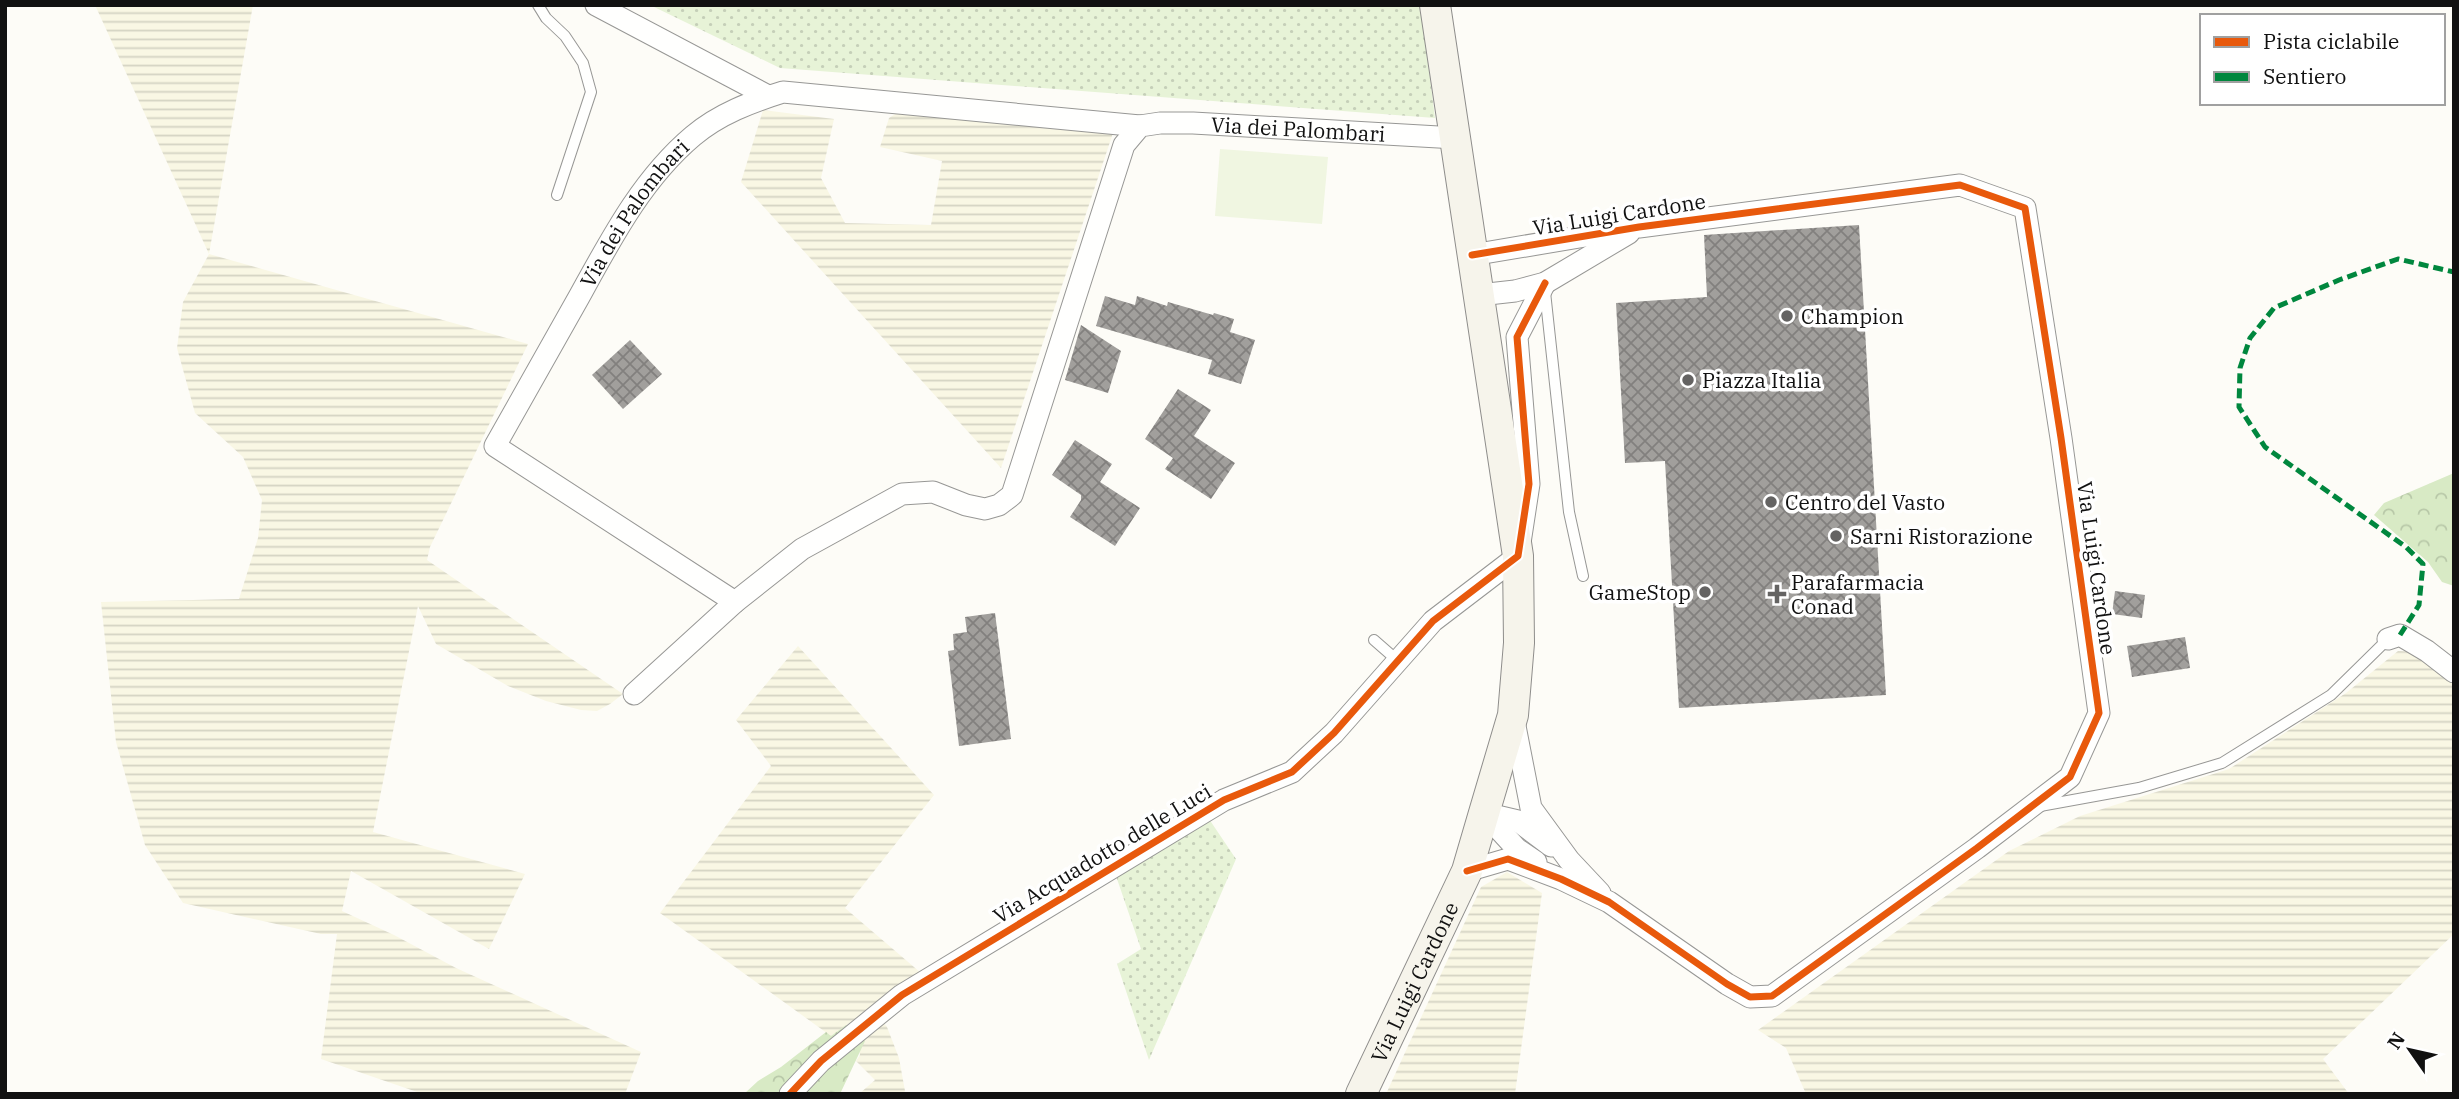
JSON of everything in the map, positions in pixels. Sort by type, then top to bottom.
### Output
[{"type":"main road","name":"Via Luigi Cardone","points":[[1361,1094],[1467,871],[1513,715],[1519,643],[1518,556],[1435,5]]},
{"type":"street","points":[[596,5],[768,96]]},
{"type":"street","name":"Via dei Palombari","points":[[735,602],[495,446],[624,217],[659,170],[693,136],[724,114],[783,92],[1140,126],[1193,123],[1456,138]]},
{"type":"street","points":[[634,694],[735,602],[802,549],[902,494],[933,492],[966,505],[985,509],[999,505],[1012,495],[1124,145],[1140,126]]},
{"type":"street","name":"Via Luigi Cardone","points":[[1472,255],[1639,227],[1960,185],[2025,208],[2061,438],[2099,713],[2070,777],[1772,996],[1750,998],[1727,984],[1565,870],[1518,821],[1484,813]]},
{"type":"street","name":"Via Luigi Cardone","points":[[1479,295],[1515,291],[1545,283],[1639,227]]},
{"type":"street","name":"Via Luigi Cardone","points":[[1518,556],[1529,484],[1517,337],[1545,283]]},
{"type":"street","name":"Via Acquadotto delle Luci","points":[[790,1094],[821,1061],[902,995],[1224,800],[1292,772],[1334,733],[1433,621],[1518,556]]},
{"type":"street","points":[[2388,639],[2400,635],[2427,651],[2454,673]]},
{"type":"street","name":"Via Luigi Cardone","points":[[1513,715],[1531,808],[1565,870]]},
{"type":"street","name":"Via Luigi Cardone","points":[[1467,871],[1508,859],[1565,870]]},
{"type":"lane","points":[[538,5],[546,18],[565,36],[583,63],[591,92],[557,194]]},
{"type":"lane","points":[[1545,283],[1568,500],[1583,576]]},
{"type":"lane","points":[[2029,808],[2139,788],[2222,763],[2331,695],[2388,639]]},
{"type":"lane","points":[[1374,640],[1398,661]]},
{"type":"shaded area","points":[[95,5],[253,5],[209,254]]},
{"type":"shaded area","points":[[911,104],[1114,130],[1001,468],[741,182],[763,110],[834,119],[821,178],[845,223],[931,225],[942,161],[880,147],[889,118]]},
{"type":"shaded area","points":[[209,254],[528,344],[430,547],[427,560],[623,694],[597,711],[581,710],[546,701],[508,686],[436,644],[418,606],[373,832],[525,874],[489,949],[351,871],[342,911],[456,968],[641,1052],[625,1094],[423,1094],[321,1059],[337,934],[321,934],[183,903],[145,845],[116,742],[101,602],[239,599],[258,538],[262,500],[243,457],[195,413],[177,348],[183,302]]},
{"type":"shaded area","points":[[798,646],[934,795],[845,908],[921,973],[831,1036],[660,913],[771,766],[736,720]]},
{"type":"shaded area","points":[[2398,651],[2420,652],[2454,677],[2454,934],[2323,1059],[2349,1094],[1806,1094],[1786,1048],[1758,1030],[2009,851],[2080,816],[2229,769],[2346,693]]},
{"type":"shaded area","points":[[1507,872],[1542,893],[1515,1094],[1386,1094],[1481,887]]},
{"type":"shaded area","points":[[881,1019],[899,1058],[905,1091],[903,1094],[859,1094],[875,1080],[856,1061],[860,1055],[858,1036]]},
{"type":"green space","points":[[650,5],[1421,5],[1435,118],[780,68]]},
{"type":"green space","points":[[1220,149],[1328,157],[1322,224],[1215,216]]},
{"type":"green space","points":[[2454,473],[2454,586],[2442,582],[2428,562],[2374,515],[2384,503]]},
{"type":"green space","points":[[1209,819],[1236,859],[1149,1060],[1117,964],[1141,949],[1116,876]]},
{"type":"green space","points":[[846,1025],[865,1041],[840,1094],[744,1094],[826,1032],[831,1036]]},
{"type":"building","name":"Centro del Vasto","points":[[1859,225],[1886,695],[1679,708],[1665,461],[1625,463],[1616,303],[1707,297],[1704,235]]},
{"type":"building","points":[[1105,296],[1135,305],[1137,296],[1167,306],[1168,302],[1234,319],[1230,332],[1255,340],[1241,384],[1208,374],[1212,360],[1096,326]]},
{"type":"building","points":[[1081,325],[1121,351],[1108,393],[1065,380]]},
{"type":"building","points":[[630,340],[662,374],[623,409],[592,375]]},
{"type":"building","points":[[1178,389],[1211,410],[1194,436],[1235,463],[1211,499],[1165,469],[1173,458],[1145,439]]},
{"type":"building","points":[[1075,440],[1112,464],[1100,482],[1140,508],[1115,546],[1070,517],[1081,500],[1081,495],[1052,475]]},
{"type":"building","points":[[2115,591],[2145,595],[2142,618],[2112,614]]},
{"type":"building","points":[[995,613],[1011,739],[959,746],[948,651],[954,650],[953,634],[967,632],[965,617]]},
{"type":"building","points":[[2185,637],[2190,668],[2132,677],[2127,646]]},
{"type":"marked path","points":[[2400,635],[2419,605],[2423,564],[2406,547],[2265,447],[2239,407],[2240,368],[2250,338],[2274,308],[2339,280],[2398,259],[2454,272]]},
{"type":"cycle path","points":[[1467,871],[1508,859],[1561,879],[1609,902],[1750,997],[1772,996],[1977,848],[2070,777],[2099,713],[2061,438],[2025,208],[1960,185],[1639,227],[1472,255]]},
{"type":"cycle path","points":[[790,1094],[821,1061],[902,995],[1224,800],[1292,772],[1334,733],[1433,621],[1518,556],[1529,484],[1517,337],[1545,283]]},
{"type":"place","name":"Champion","points":[[1787,316]]},
{"type":"place","name":"Piazza Italia","points":[[1688,380]]},
{"type":"place","name":"Centro del Vasto","points":[[1771,502]]},
{"type":"place","name":"Sarni Ristorazione","points":[[1836,536]]},
{"type":"place","name":"GameStop","points":[[1705,592]]},
{"type":"place","name":"Parafarmacia Conad","points":[[1777,594]]}]
